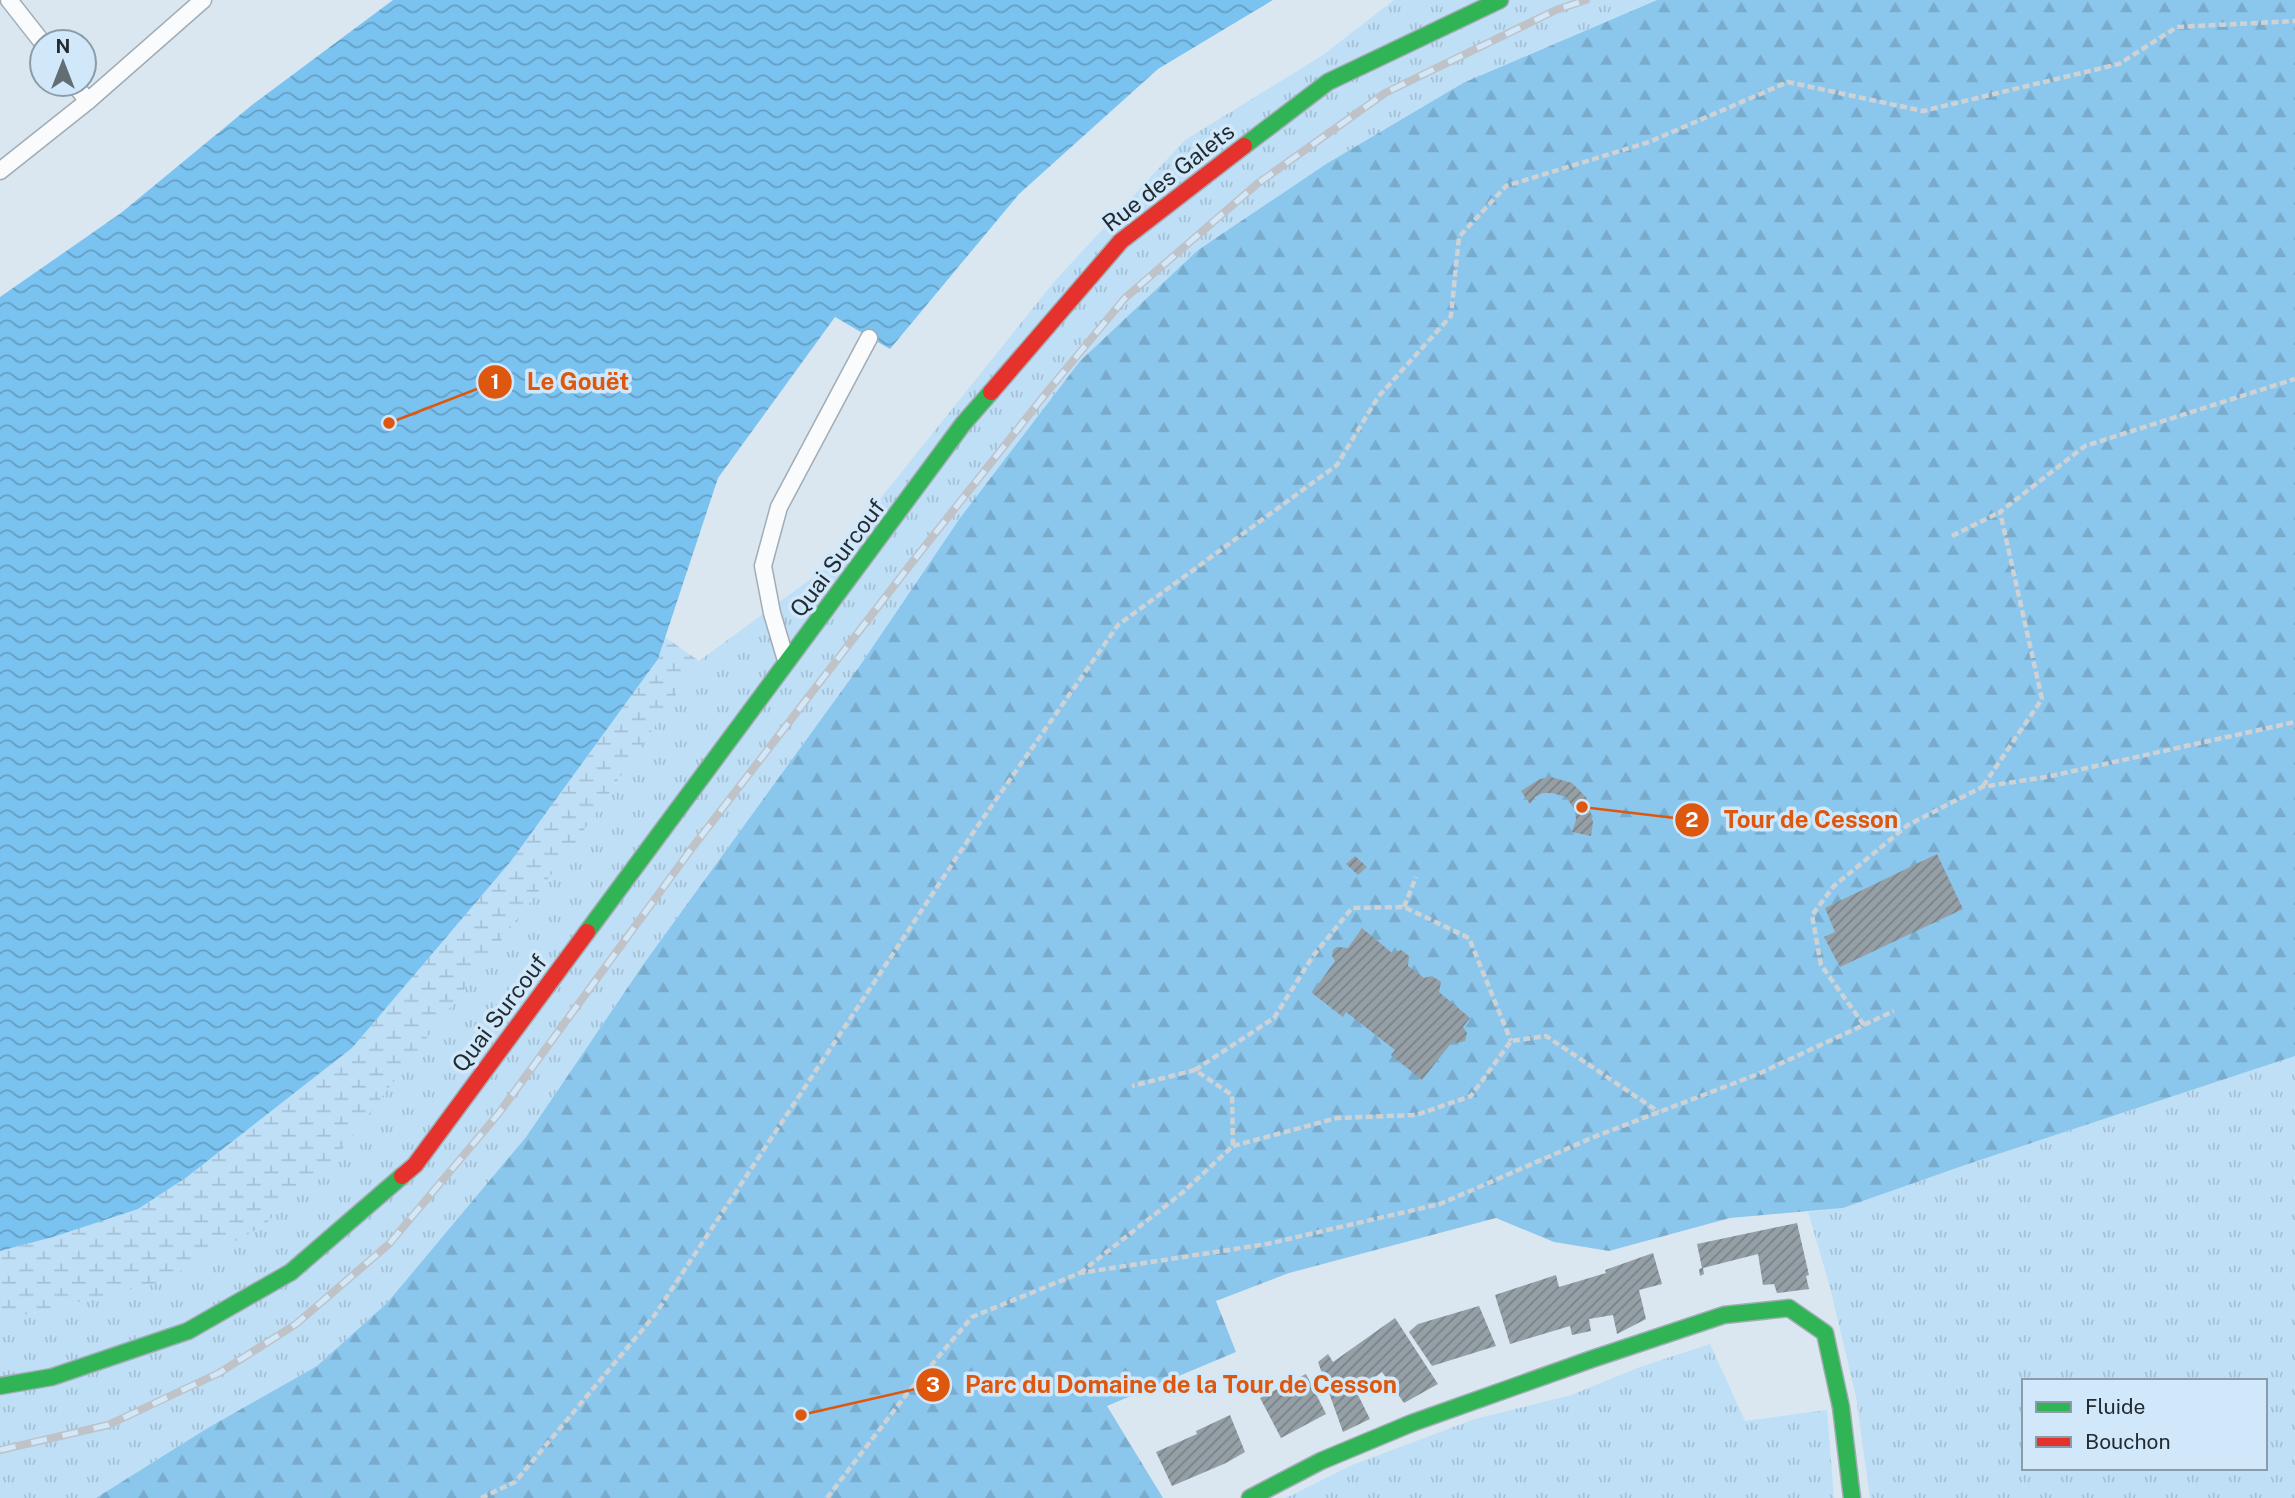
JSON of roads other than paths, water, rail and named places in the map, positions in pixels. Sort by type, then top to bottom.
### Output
[{"type":"street","name":"Rue des Galets","points":[[905,504],[963,424],[1121,241],[1328,82],[1500,0]]},
{"type":"street","name":"Quai Surcouf","points":[[0,1386],[52,1377],[188,1331],[291,1272],[415,1165],[905,504]]},
{"type":"street","points":[[1251,1498],[1321,1461],[1412,1423],[1579,1363],[1724,1314],[1790,1308],[1825,1333],[1842,1407],[1852,1498]]},
{"type":"lane","points":[[9,0],[31,28]]},
{"type":"lane","points":[[0,171],[88,101],[202,0]]},
{"type":"lane","points":[[787,663],[772,613],[763,566],[779,507],[869,338]]},
{"type":"water","points":[[393,0],[1273,0],[1158,69],[1019,194],[890,349],[835,317],[718,478],[658,659],[511,861],[352,1048],[187,1177],[138,1209],[0,1251],[0,297],[121,213],[252,105]]},
{"type":"railway","points":[[0,1450],[108,1425],[219,1373],[296,1324],[389,1244],[499,1113],[692,848],[910,565],[1125,298],[1257,184],[1385,93],[1556,10],[1586,0]]},
{"type":"place","name":"Le Gouët","points":[[389,423]]},
{"type":"place","name":"Tour de Cesson","points":[[1582,807]]},
{"type":"place","name":"Parc du Domaine de la Tour de Cesson","points":[[801,1415]]}]
